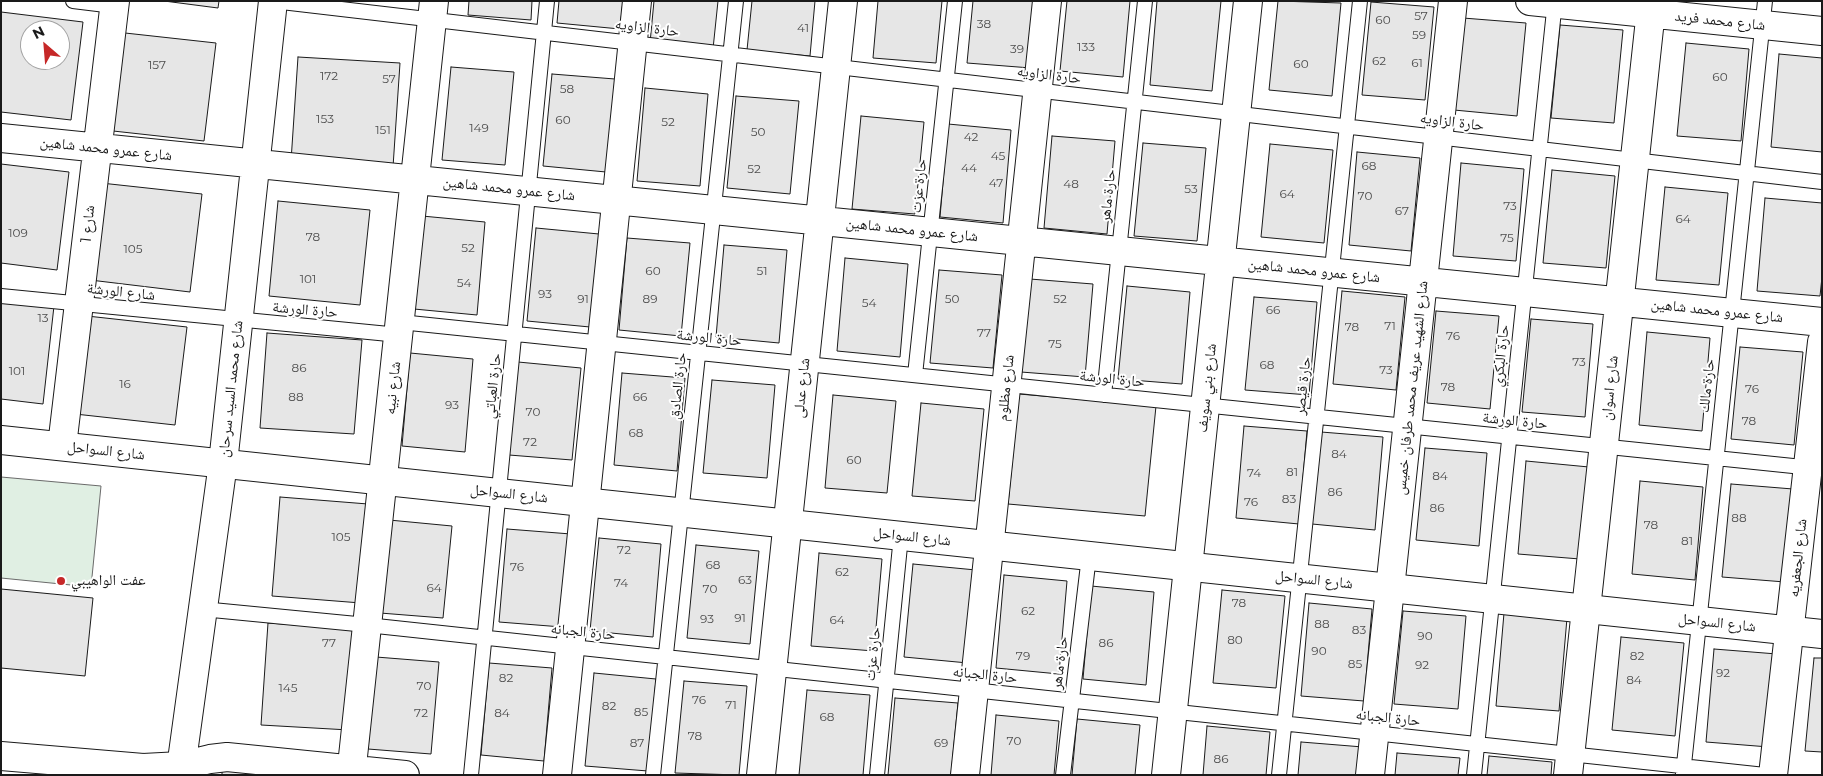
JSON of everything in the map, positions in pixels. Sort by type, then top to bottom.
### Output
[{"type":"street","name":"شارع محمد السيد سرحان","points":[[180,770],[223,463],[273,1]]},
{"type":"street","points":[[556,775],[637,1]]},
{"type":"street","name":"شارع عدلى","points":[[761,775],[843,1]]},
{"type":"street","name":"شارع مظلوم","points":[[965,775],[1047,1]]},
{"type":"street","name":"شارع بني سويف","points":[[1166,775],[1248,1]]},
{"type":"street","name":"شارع الشهيد عريف محمد طرفان خميس","points":[[1370,775],[1453,1]]},
{"type":"street","name":"شارع محمد فريد","points":[[1546,2],[1764,13],[1822,31]]},
{"type":"street","name":"شارع 1","points":[[62,446],[96,148],[115,4]]},
{"type":"street","name":"شارع اسوان","points":[[1569,764],[1651,8]]},
{"type":"street","name":"شارع نبيه","points":[[352,772],[433,10]]},
{"type":"street","name":"شارع عمرو محمد شاهين","points":[[1,138],[1822,322]]},
{"type":"street","name":"شارع الجعفريه","points":[[1773,775],[1790,631],[1815,468],[1822,342]]},
{"type":"street","name":"شارع السواحل","points":[[1,440],[1822,634]]},
{"type":"street","points":[[1,756],[180,770],[210,759],[227,757],[352,772],[405,775]]},
{"type":"lane","points":[[73,1],[115,4]]},
{"type":"lane","name":"حارة الزاويه","points":[[273,1],[433,10],[544,33],[1822,182]]},
{"type":"lane","name":"حارة العباتي","points":[[471,775],[547,1]]},
{"type":"lane","name":"حارة الصادق","points":[[652,775],[736,1]]},
{"type":"lane","name":"حارة عزت","points":[[915,375],[955,1]]},
{"type":"lane","name":"حارة ماهر","points":[[1104,394],[1145,1]]},
{"type":"lane","name":"حارة قيصر","points":[[1279,775],[1360,1]]},
{"type":"lane","name":"حارة البكري","points":[[1474,775],[1539,149],[1546,2]]},
{"type":"lane","name":"حارة مالك","points":[[1683,770],[1764,13]]},
{"type":"lane","name":"شارع الورشة","points":[[1,296],[238,320]]},
{"type":"lane","name":"حارة الورشة","points":[[238,320],[515,334],[1815,468]]},
{"type":"lane","name":"حارة عزت","points":[[876,775],[901,536]]},
{"type":"lane","name":"حارة ماهر","points":[[1063,775],[1089,556]]},
{"type":"lane","name":"حارة الجبانه","points":[[202,610],[367,625],[1477,744],[1569,764],[1765,775]]},
{"type":"green space","points":[[1,477],[101,486],[91,587],[1,578]]},
{"type":"building","points":[[164,1],[219,1],[218,8]]},
{"type":"building","points":[[469,1],[532,1],[531,20],[468,15]]},
{"type":"building","points":[[559,1],[623,1],[620,29],[557,23]]},
{"type":"building","points":[[654,1],[718,1],[713,49],[650,43]]},
{"type":"building","points":[[752,1],[815,1],[810,56],[747,50]]},
{"type":"building","points":[[878,1],[942,1],[936,63],[873,58]]},
{"type":"building","points":[[973,1],[1037,1],[1031,68],[967,63]]},
{"type":"building","points":[[1067,1],[1130,1],[1123,77],[1060,71]]},
{"type":"building","points":[[1157,1],[1221,1],[1212,91],[1150,85]]},
{"type":"building","points":[[1278,1],[1341,3],[1332,96],[1269,90]]},
{"type":"building","points":[[1371,2],[1434,7],[1425,100],[1362,95]]},
{"type":"building","points":[[1,12],[67,20],[20,20],[20,70],[70,70],[70,20],[83,22],[71,120],[1,112]]},
{"type":"building","points":[[1463,18],[1526,23],[1517,116],[1454,110]]},
{"type":"building","points":[[1560,25],[1623,30],[1614,123],[1551,118]]},
{"type":"building","points":[[116,32],[216,43],[204,141],[104,130]]},
{"type":"building","points":[[1686,43],[1749,49],[1741,141],[1677,136]]},
{"type":"building","points":[[1779,54],[1822,58],[1822,152],[1771,147]]},
{"type":"building","points":[[298,57],[400,63],[393,167],[291,161]]},
{"type":"building","points":[[451,67],[514,72],[505,165],[442,160]]},
{"type":"building","points":[[552,74],[615,79],[606,172],[543,166]]},
{"type":"building","points":[[645,88],[708,94],[700,186],[637,181]]},
{"type":"building","points":[[736,96],[799,101],[790,194],[727,188]]},
{"type":"building","points":[[861,116],[924,122],[915,214],[852,209]]},
{"type":"building","points":[[948,124],[1011,130],[1003,223],[940,217]]},
{"type":"building","points":[[1052,136],[1115,141],[1107,234],[1044,228]]},
{"type":"building","points":[[1143,143],[1206,148],[1197,241],[1134,236]]},
{"type":"building","points":[[1270,144],[1333,150],[1324,243],[1261,237]]},
{"type":"building","points":[[1357,152],[1420,158],[1411,251],[1349,245]]},
{"type":"building","points":[[1461,163],[1524,169],[1516,261],[1453,256]]},
{"type":"building","points":[[1,164],[69,172],[57,270],[1,263]]},
{"type":"building","points":[[1552,170],[1615,176],[1606,268],[1543,263]]},
{"type":"building","points":[[101,183],[202,194],[190,292],[90,280]]},
{"type":"building","points":[[1665,187],[1728,193],[1719,285],[1656,280]]},
{"type":"building","points":[[1765,198],[1822,203],[1822,277],[1820,296],[1757,291]]},
{"type":"building","points":[[278,201],[370,210],[360,305],[269,296]]},
{"type":"building","points":[[422,216],[485,222],[477,315],[414,309]]},
{"type":"building","points":[[536,228],[599,234],[590,327],[527,321]]},
{"type":"building","points":[[627,238],[690,243],[681,336],[619,330]]},
{"type":"building","points":[[724,245],[787,250],[779,343],[716,337]]},
{"type":"building","points":[[845,258],[908,264],[900,357],[837,351]]},
{"type":"building","points":[[939,270],[1002,275],[993,368],[930,363]]},
{"type":"building","points":[[1030,279],[1093,284],[1085,377],[1021,372]]},
{"type":"building","points":[[1127,286],[1190,292],[1182,384],[1118,379]]},
{"type":"building","points":[[1342,291],[1405,297],[1396,390],[1333,384]]},
{"type":"building","points":[[1254,297],[1317,302],[1309,395],[1245,390]]},
{"type":"building","points":[[1,300],[54,306],[43,404],[1,399]]},
{"type":"building","points":[[1436,311],[1499,316],[1490,409],[1427,403]]},
{"type":"building","points":[[87,316],[187,327],[175,425],[75,414]]},
{"type":"building","points":[[1531,319],[1593,324],[1585,417],[1522,412]]},
{"type":"building","points":[[1647,332],[1710,338],[1702,431],[1639,425]]},
{"type":"building","points":[[267,333],[362,340],[354,434],[260,428]]},
{"type":"building","points":[[1740,347],[1803,352],[1794,445],[1731,439]]},
{"type":"building","points":[[410,353],[473,359],[465,452],[402,446]]},
{"type":"building","points":[[518,362],[581,368],[572,460],[509,455]]},
{"type":"building","points":[[622,373],[685,378],[677,471],[614,465]]},
{"type":"building","points":[[712,380],[775,385],[767,478],[703,473]]},
{"type":"building","points":[[1019,394],[1156,406],[1145,516],[1008,504]]},
{"type":"building","points":[[833,395],[896,401],[887,493],[825,488]]},
{"type":"building","points":[[921,403],[984,409],[975,501],[912,496]]},
{"type":"building","points":[[1244,426],[1307,431],[1299,524],[1236,518]]},
{"type":"building","points":[[1321,432],[1383,437],[1375,530],[1312,524]]},
{"type":"building","points":[[1425,448],[1487,453],[1479,546],[1416,540]]},
{"type":"building","points":[[1526,461],[1589,467],[1580,559],[1518,554]]},
{"type":"building","points":[[1640,481],[1703,487],[1695,580],[1632,574]]},
{"type":"building","points":[[1731,484],[1793,489],[1785,582],[1722,577]]},
{"type":"building","points":[[280,497],[368,504],[361,603],[272,596]]},
{"type":"building","points":[[389,520],[452,526],[443,618],[380,613]]},
{"type":"building","points":[[507,529],[571,534],[562,627],[499,622]]},
{"type":"building","points":[[599,538],[661,544],[653,637],[590,631]]},
{"type":"building","points":[[696,545],[759,551],[750,644],[687,638]]},
{"type":"building","points":[[819,553],[882,559],[874,651],[811,646]]},
{"type":"building","points":[[913,564],[976,570],[968,663],[904,657]]},
{"type":"building","points":[[1004,575],[1067,581],[1059,674],[996,668]]},
{"type":"building","points":[[1091,586],[1154,592],[1146,685],[1083,679]]},
{"type":"building","points":[[1,589],[93,598],[85,676],[1,668]]},
{"type":"building","points":[[1222,590],[1285,596],[1276,688],[1213,683]]},
{"type":"building","points":[[1309,603],[1372,609],[1364,701],[1301,696]]},
{"type":"building","points":[[1403,611],[1466,616],[1458,709],[1394,704]]},
{"type":"building","points":[[1504,613],[1567,618],[1559,711],[1496,706]]},
{"type":"building","points":[[268,623],[356,629],[349,730],[261,725]]},
{"type":"building","points":[[1621,637],[1684,643],[1675,736],[1612,730]]},
{"type":"building","points":[[1714,649],[1777,654],[1769,747],[1706,742]]},
{"type":"building","points":[[376,657],[439,662],[431,754],[368,749]]},
{"type":"building","points":[[1814,658],[1822,658],[1822,752],[1805,751]]},
{"type":"building","points":[[489,663],[552,668],[544,761],[481,755]]},
{"type":"building","points":[[594,673],[656,679],[648,771],[585,766]]},
{"type":"building","points":[[684,681],[747,686],[739,775],[675,773]]},
{"type":"building","points":[[807,690],[870,695],[863,775],[799,775]]},
{"type":"building","points":[[895,698],[958,703],[951,775],[888,775]]},
{"type":"building","points":[[996,715],[1059,721],[1054,775],[991,775]]},
{"type":"building","points":[[1077,719],[1140,725],[1135,775],[1072,775]]},
{"type":"building","points":[[1207,726],[1270,732],[1266,775],[1203,775]]},
{"type":"building","points":[[1301,742],[1363,747],[1361,775],[1298,775]]},
{"type":"building","points":[[1397,753],[1460,758],[1458,775],[1395,775]]},
{"type":"building","points":[[1489,756],[1552,762],[1551,775],[1487,775]]},
{"type":"building","points":[[222,770],[282,775],[222,775]]},
{"type":"place","name":"عفت الواهيبي","points":[[61,581]]}]
